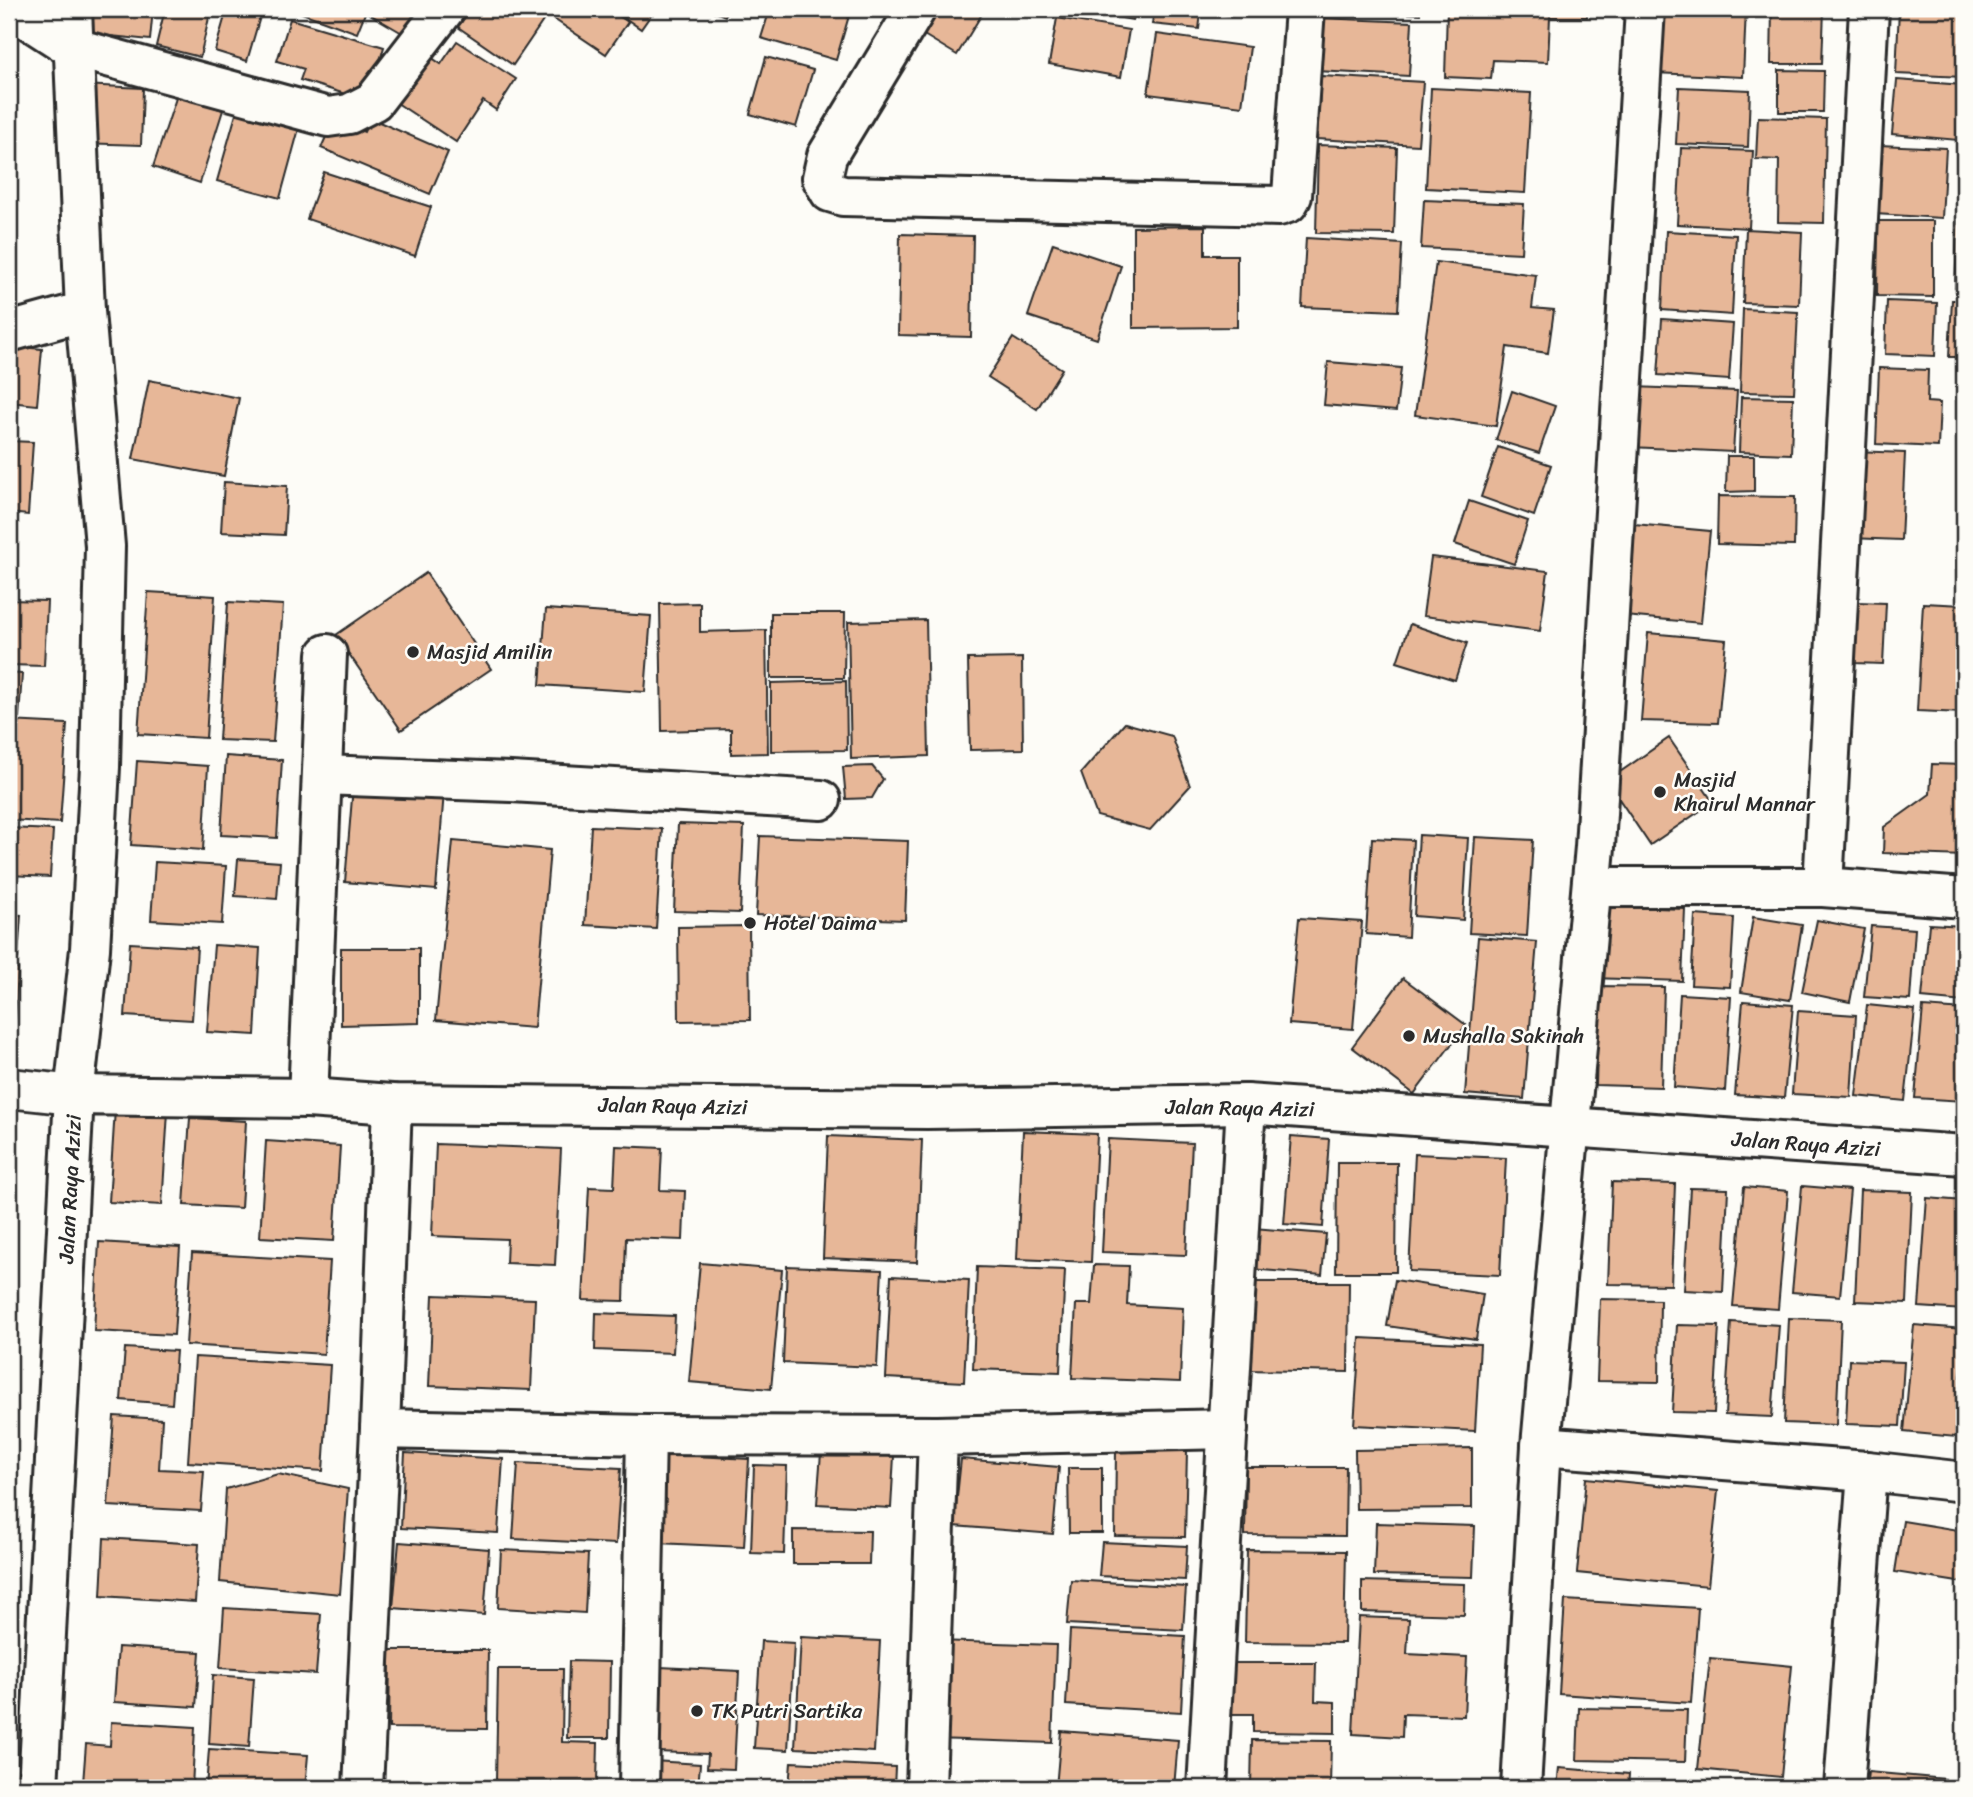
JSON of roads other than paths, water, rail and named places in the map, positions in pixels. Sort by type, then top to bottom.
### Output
[{"type":"street","points":[[12,9],[71,47],[328,117],[349,114],[374,101],[445,9]]},
{"type":"street","points":[[9,1088],[74,1096],[90,949],[97,819],[105,546],[85,311],[71,47],[72,9]]},
{"type":"street","points":[[916,9],[827,156],[822,178],[830,192],[843,196],[1279,206],[1288,203],[1292,196],[1305,9]]},
{"type":"street","points":[[1521,1788],[1541,1446],[1592,887],[1645,9]]},
{"type":"street","points":[[1823,887],[1869,9]]},
{"type":"street","points":[[9,332],[85,311]]},
{"type":"street","points":[[308,1098],[327,654]]},
{"type":"street","points":[[322,775],[524,782],[821,800]]},
{"type":"street","points":[[1592,887],[1823,887],[1964,898]]},
{"type":"street","name":"Jalan Raya Azizi","points":[[38,1788],[74,1096],[308,1098],[392,1104],[926,1109],[1246,1104],[1964,1155]]},
{"type":"street","points":[[363,1788],[392,1104]]},
{"type":"street","points":[[1207,1788],[1246,1104]]},
{"type":"street","points":[[380,1429],[646,1435],[938,1436],[1228,1429]]},
{"type":"street","points":[[639,1788],[646,1435]]},
{"type":"street","points":[[926,1788],[938,1436]]},
{"type":"street","points":[[1541,1446],[1867,1471],[1964,1482]]},
{"type":"street","points":[[1844,1788],[1867,1471]]},
{"type":"place","name":"Masjid Amilin","points":[[413,652]]},
{"type":"place","name":"Masjid Khairul Mannar","points":[[1660,792]]},
{"type":"place","name":"Hotel Daima","points":[[750,923]]},
{"type":"place","name":"Mushalla Sakinah","points":[[1409,1036]]},
{"type":"place","name":"TK Putri Sartika","points":[[697,1711]]}]
